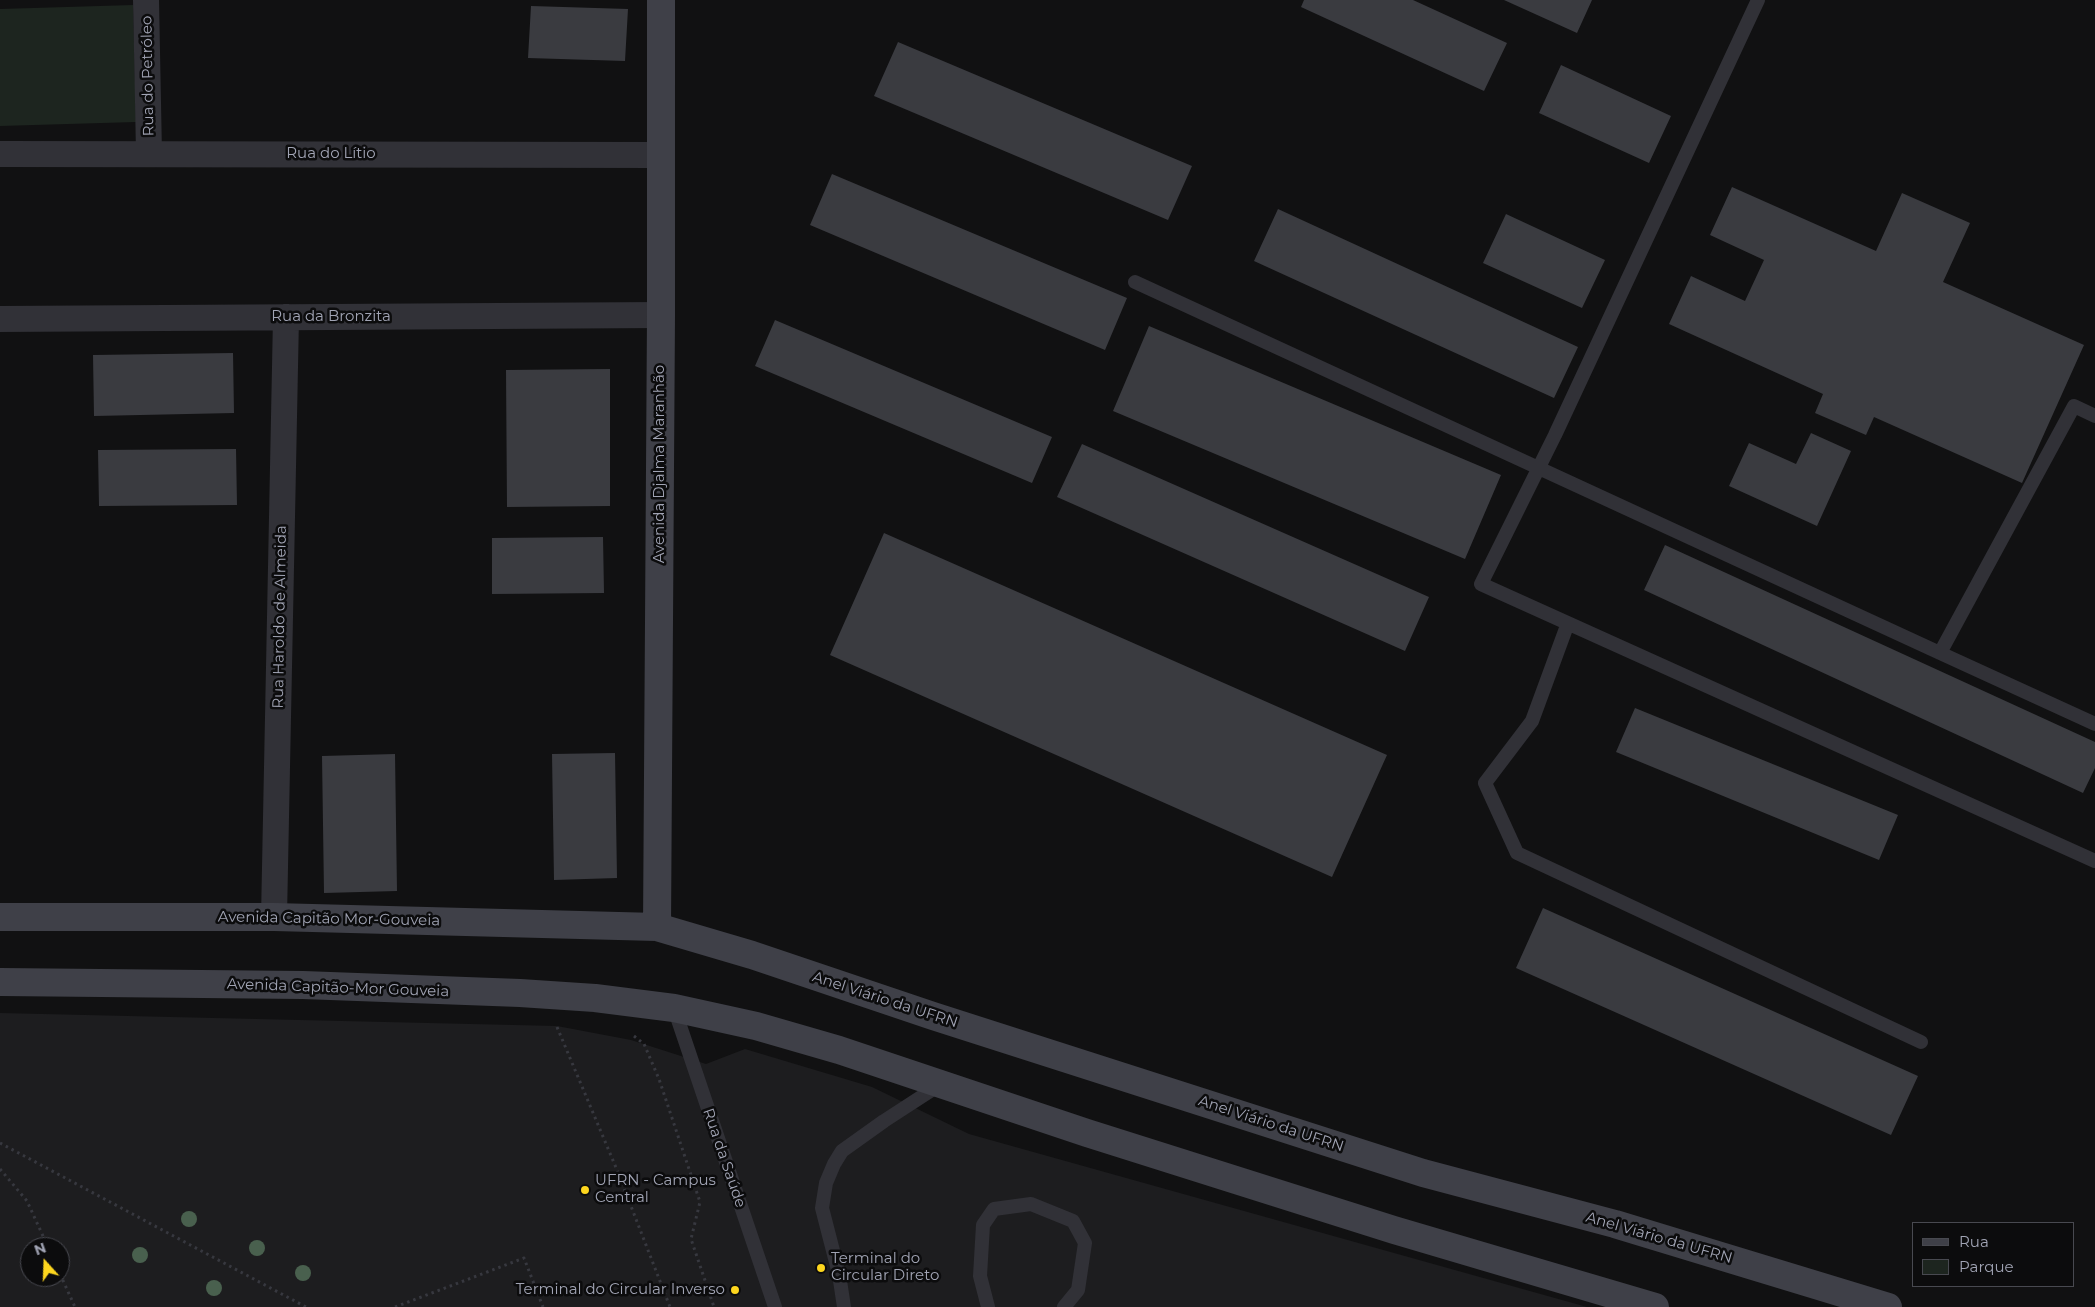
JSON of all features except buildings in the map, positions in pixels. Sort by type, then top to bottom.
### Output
[{"type":"main road","name":"Avenida Djalma Maranhão","points":[[657,927],[662,315],[661,0]]},
{"type":"main road","name":"Avenida Capitão Mor-Gouveia","points":[[0,917],[274,917],[657,927]]},
{"type":"main road","name":"Anel Viário da UFRN","points":[[657,927],[752,955],[932,1016],[1423,1173],[1615,1224],[1888,1307]]},
{"type":"main road","name":"Avenida Capitão-Mor Gouveia","points":[[0,982],[303,985],[520,993],[595,998],[674,1008]]},
{"type":"main road","points":[[674,1008],[756,1026],[839,1050],[1088,1133],[1403,1233],[1655,1307]]},
{"type":"street","name":"Rua do Petróleo","points":[[146,0],[149,153]]},
{"type":"street","name":"Rua do Lítio","points":[[0,154],[661,155]]},
{"type":"street","name":"Rua da Bronzita","points":[[0,319],[662,315]]},
{"type":"street","name":"Rua Haroldo de Almeida","points":[[274,917],[286,317]]},
{"type":"lane","points":[[1758,0],[1538,468],[1481,584],[2095,861]]},
{"type":"lane","points":[[1134,282],[2095,724]]},
{"type":"lane","points":[[1940,653],[2074,406],[2095,416]]},
{"type":"lane","points":[[1568,623],[1532,721],[1485,783],[1517,853],[1921,1042]]},
{"type":"lane","name":"Rua da Saúde","points":[[674,1008],[775,1307]]},
{"type":"lane","points":[[844,1307],[839,1274],[822,1208],[826,1183],[834,1164],[842,1152],[884,1121],[941,1084]]},
{"type":"lane","points":[[988,1307],[980,1276],[983,1225],[994,1209],[1031,1204],[1072,1221],[1085,1243],[1078,1290],[1064,1307]]},
{"type":"path","points":[[551,1021],[557,1026],[617,1170],[670,1307]]},
{"type":"path","points":[[633,1035],[644,1044],[659,1079],[700,1202],[691,1239],[714,1307]]},
{"type":"path","points":[[0,1142],[306,1307]]},
{"type":"path","points":[[0,1169],[27,1201],[43,1237]]},
{"type":"path","points":[[395,1307],[524,1258],[543,1307]]},
{"type":"path","points":[[66,1287],[75,1307]]},
{"type":"shaded area","name":"UFRN - Campus Central","points":[[0,1013],[557,1026],[631,1040],[706,1064],[745,1049],[872,1087],[969,1134],[1587,1307],[0,1307]]},
{"type":"green space","points":[[133,5],[136,122],[0,126],[0,9]]},
{"type":"place","name":"UFRN - Campus Central","points":[[585,1190]]},
{"type":"place","name":"Terminal do Circular Direto","points":[[821,1268]]},
{"type":"place","name":"Terminal do Circular Inverso","points":[[735,1290]]}]
